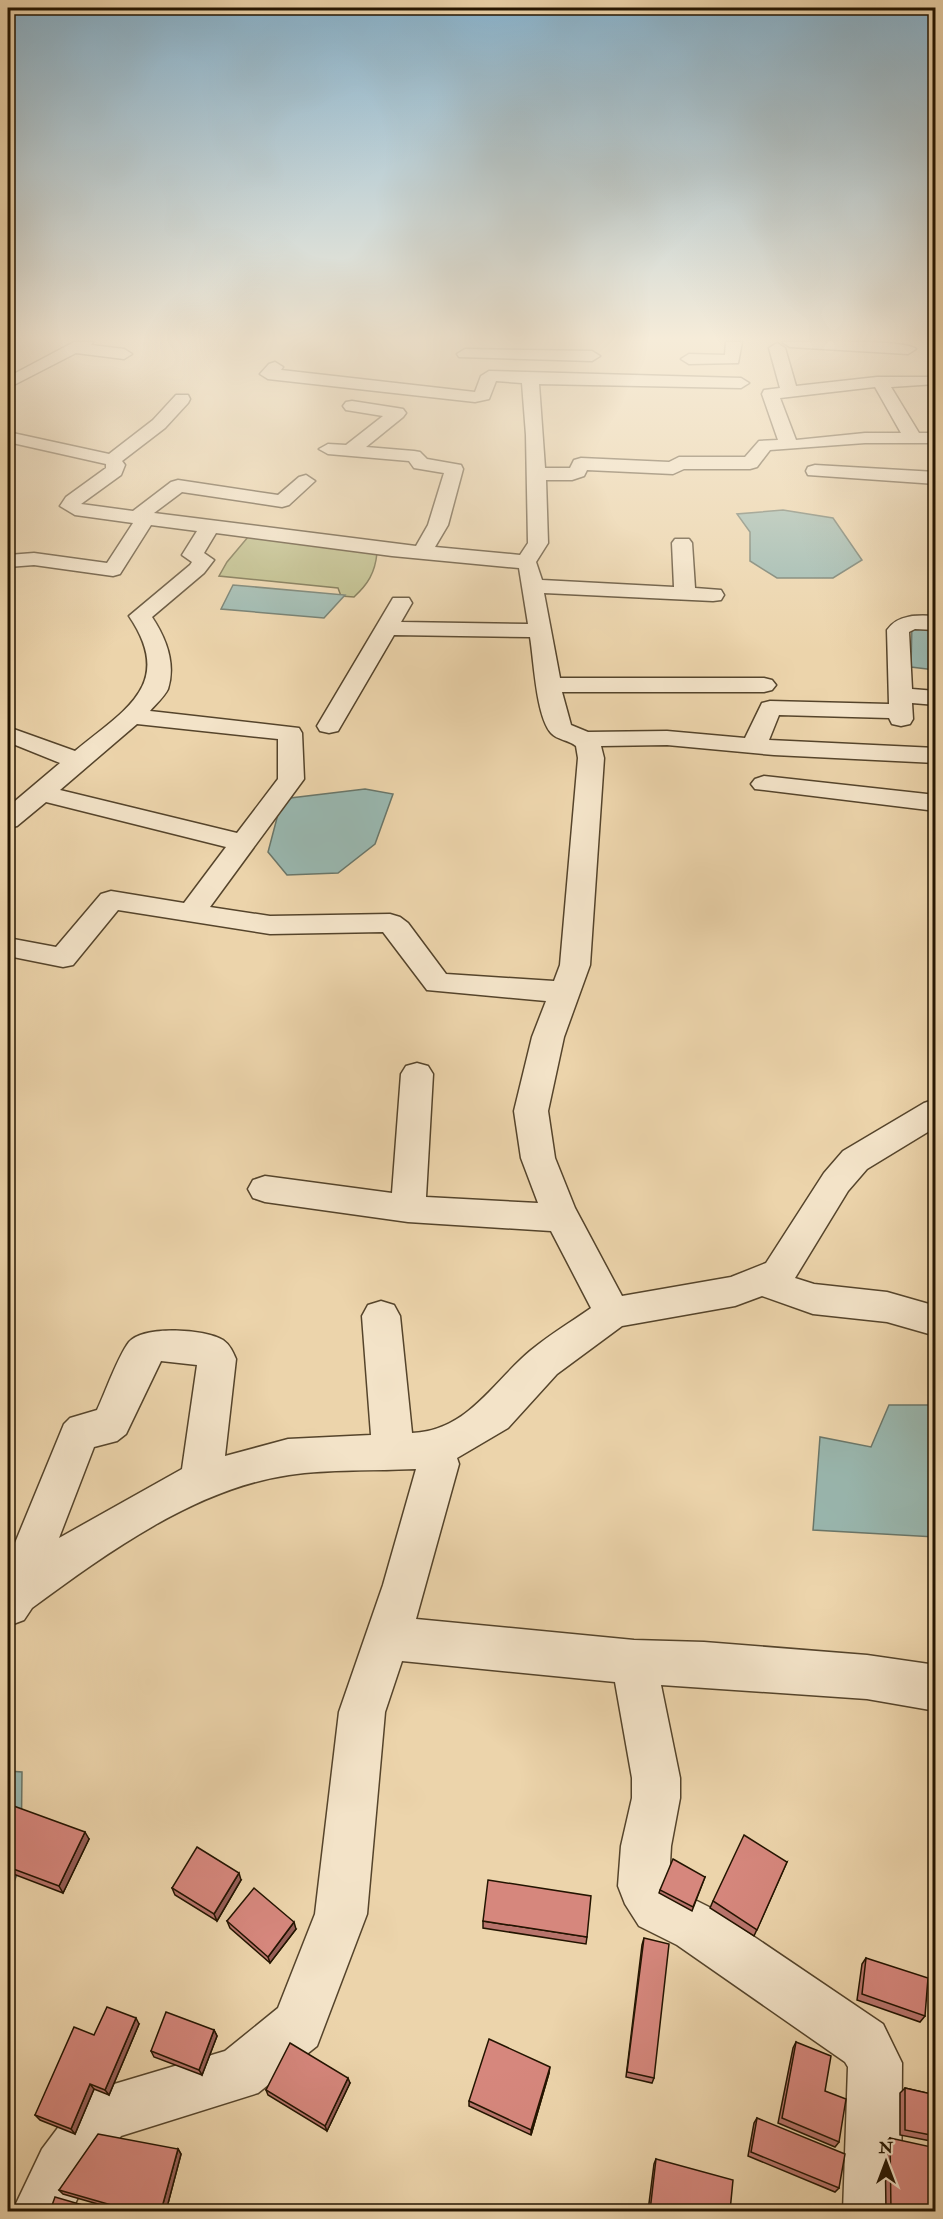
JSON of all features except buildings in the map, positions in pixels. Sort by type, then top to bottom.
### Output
[{"type":"street","points":[[47,446],[112,460],[116,465],[114,471],[73,501],[70,506],[140,518],[525,562],[529,567],[554,713],[561,730],[585,739],[667,738],[754,746],[936,756]]},
{"type":"street","points":[[112,460],[131,446]]},
{"type":"street","points":[[350,451],[357,446]]},
{"type":"street","points":[[525,562],[538,543],[535,446]]},
{"type":"street","points":[[537,474],[572,474],[577,472],[581,464],[673,468],[679,464],[750,463],[765,446]]},
{"type":"street","points":[[328,449],[414,456],[421,464],[454,469],[438,525],[422,552]]},
{"type":"street","points":[[815,471],[936,478]]},
{"type":"street","points":[[8,561],[34,559],[113,570],[140,518],[178,486],[282,501],[306,481]]},
{"type":"street","points":[[8,820],[80,762],[132,716],[156,689],[159,652],[151,632],[140,616],[197,569],[204,560],[192,555],[210,526]]},
{"type":"street","points":[[682,543],[685,594]]},
{"type":"street","points":[[532,586],[714,595]]},
{"type":"street","points":[[329,726],[401,603]]},
{"type":"street","points":[[900,708],[898,630],[911,622],[936,623]]},
{"type":"street","points":[[385,628],[539,631]]},
{"type":"street","points":[[548,685],[764,685]]},
{"type":"street","points":[[754,746],[770,708],[900,708],[936,698]]},
{"type":"street","points":[[132,716],[290,733],[291,779],[190,914]]},
{"type":"street","points":[[8,734],[80,762]]},
{"type":"street","points":[[585,739],[590,745],[591,758],[575,965],[548,1037],[531,1111],[538,1158],[563,1218],[612,1313]]},
{"type":"street","points":[[764,784],[936,802]]},
{"type":"street","points":[[42,793],[243,843]]},
{"type":"street","points":[[8,947],[63,958],[111,900],[270,926],[390,923],[403,933],[426,974],[438,983],[565,992]]},
{"type":"street","points":[[408,1209],[417,1074]]},
{"type":"street","points":[[12,1599],[90,1541],[201,1480],[288,1456],[414,1451],[494,1416],[543,1363],[612,1313],[735,1291],[778,1273],[836,1182],[855,1160],[936,1111]]},
{"type":"street","points":[[265,1189],[408,1209],[563,1218]]},
{"type":"street","points":[[759,1280],[813,1299],[887,1307],[936,1320]]},
{"type":"street","points":[[41,2211],[62,2169],[104,2113],[239,2074],[298,2027],[341,1914],[362,1712],[405,1585],[438,1464],[414,1451],[381,1316]]},
{"type":"street","points":[[12,1599],[78,1436],[84,1430],[103,1429],[112,1422],[143,1353],[155,1345],[209,1352],[217,1359],[201,1480]]},
{"type":"street","points":[[387,1638],[634,1662],[867,1677],[936,1688]]},
{"type":"street","points":[[634,1662],[656,1778],[656,1798],[646,1846],[643,1886],[657,1908],[695,1927],[864,2043],[875,2063],[872,2211]]},
{"type":"green space","points":[[248,537],[377,553],[375,566],[370,578],[354,597],[341,596],[338,588],[219,576],[227,562]]},
{"type":"water","points":[[783,510],[833,518],[862,560],[833,578],[777,578],[750,561],[750,532],[737,514]]},
{"type":"water","points":[[233,585],[345,595],[324,618],[221,609]]},
{"type":"water","points":[[912,623],[935,627],[935,670],[911,667]]},
{"type":"water","points":[[365,789],[393,794],[375,844],[338,873],[287,875],[268,852],[282,799]]},
{"type":"water","points":[[889,1405],[935,1405],[935,1537],[813,1530],[820,1437],[871,1447]]},
{"type":"water","points":[[8,1771],[22,1772],[21,1865],[8,1896]]}]
